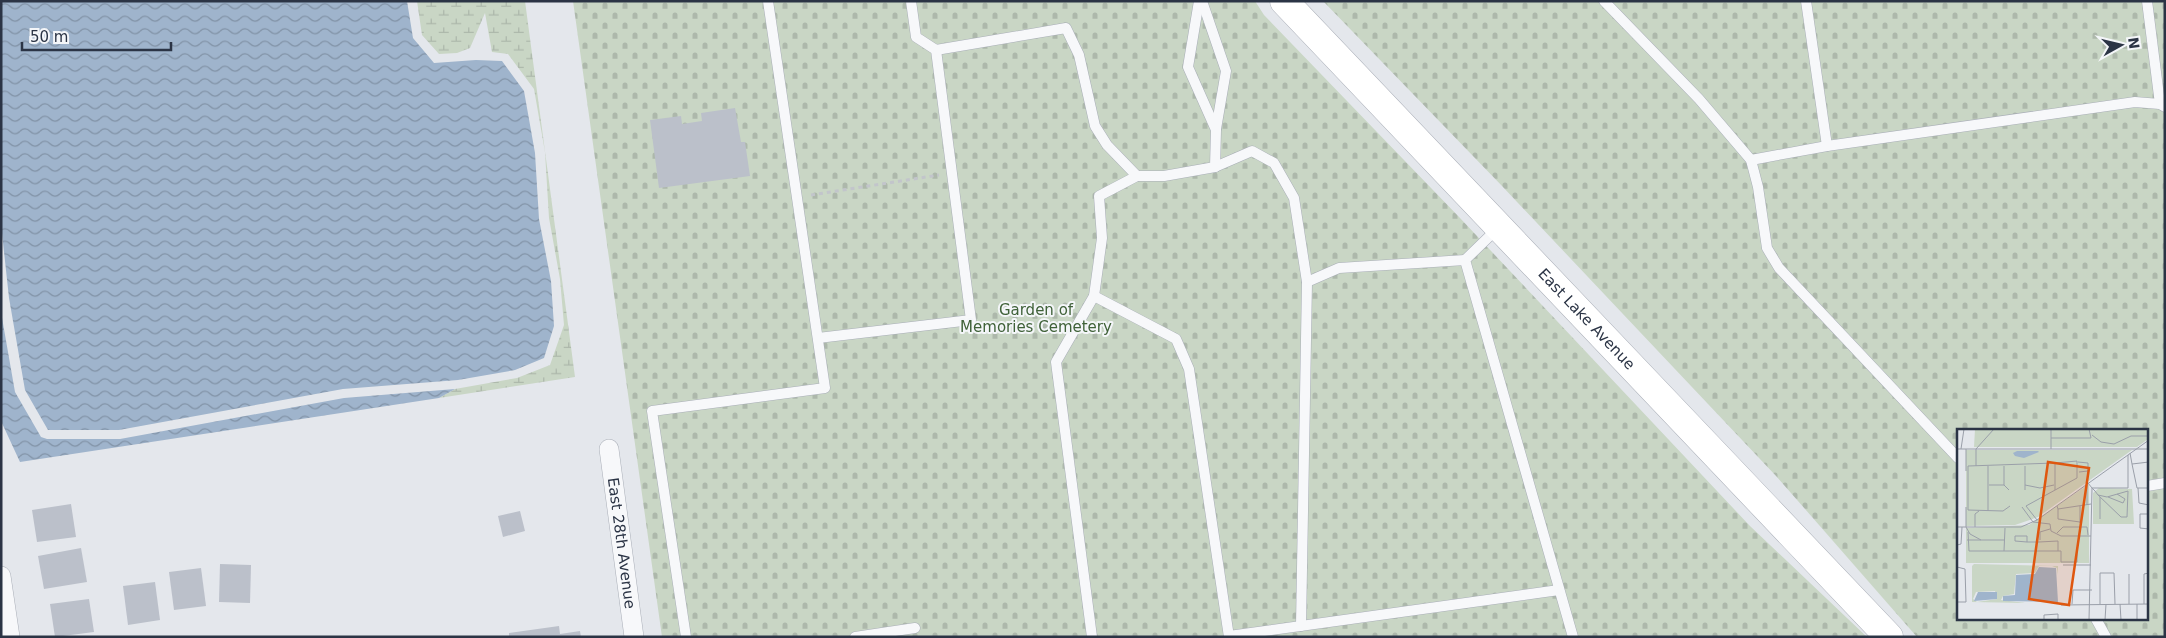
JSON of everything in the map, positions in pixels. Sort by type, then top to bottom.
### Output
[{"type":"street","name":"East Lake Avenue","points":[[1284,1],[1889,637]]},
{"type":"street","name":"East 28th Avenue","points":[[609,449],[634,637]]},
{"type":"street","points":[[1,576],[10,637]]},
{"type":"lane","points":[[686,637],[652,412],[825,388],[768,1]]},
{"type":"lane","points":[[911,1],[916,37],[936,50],[1066,28],[1079,55],[1095,126],[1107,145],[1137,176]]},
{"type":"lane","points":[[1201,1],[1188,67],[1216,130]]},
{"type":"lane","points":[[1201,1],[1226,71],[1216,130],[1215,167]]},
{"type":"lane","points":[[1604,1],[1699,99],[1751,160],[1758,187],[1767,248],[1779,268],[1957,457]]},
{"type":"lane","points":[[1806,1],[1827,146]]},
{"type":"lane","points":[[1751,160],[1827,146],[2135,102],[2162,106],[2147,1]]},
{"type":"lane","points":[[818,338],[971,320],[936,50]]},
{"type":"lane","points":[[1092,637],[1056,362],[1094,296],[1102,238],[1099,196],[1137,176],[1164,176],[1215,167],[1252,151],[1274,163],[1294,198],[1307,282],[1301,626]]},
{"type":"lane","points":[[1307,282],[1340,268],[1465,260],[1500,226]]},
{"type":"lane","points":[[1465,260],[1573,637]]},
{"type":"lane","points":[[1094,296],[1176,339],[1189,369],[1229,637],[1559,590]]},
{"type":"lane","points":[[2148,486],[2165,483]]},
{"type":"lane","points":[[2097,620],[2106,637]]},
{"type":"lane","points":[[855,637],[915,628]]},
{"type":"path","points":[[797,197],[952,174]]},
{"type":"green space","points":[[417,1],[525,1],[575,377],[439,398],[455,389],[517,378],[550,365],[564,325],[560,279],[549,218],[545,152],[534,89],[508,54],[492,52],[485,13],[470,48],[457,53],[439,54],[422,35]]},
{"type":"green space","name":"Garden of Memories Cemetery","points":[[573,1],[1255,1],[1264,15],[1460,218],[1750,526],[1867,637],[662,637]]},
{"type":"green space","points":[[1323,1],[2165,1],[2165,637],[1917,637],[1777,477],[1502,186]]},
{"type":"water","points":[[1,1],[407,1],[413,38],[434,63],[476,60],[502,61],[524,91],[535,153],[539,219],[551,281],[554,326],[544,358],[515,370],[458,380],[343,389],[119,430],[48,430],[25,390],[9,298],[1,224]]},
{"type":"water","points":[[1,312],[15,392],[41,437],[47,439],[120,439],[344,398],[455,389],[439,398],[20,462],[1,421]]},
{"type":"building","points":[[735,108],[741,142],[745,142],[750,176],[659,188],[650,120],[681,116],[682,124],[702,121],[701,113]]},
{"type":"building","points":[[71,504],[76,537],[37,542],[32,510]]},
{"type":"building","points":[[520,511],[525,531],[503,537],[498,516]]},
{"type":"building","points":[[81,548],[87,582],[44,589],[38,556]]},
{"type":"building","points":[[220,564],[251,565],[250,603],[219,602]]},
{"type":"building","points":[[201,568],[206,606],[174,610],[169,572]]},
{"type":"building","points":[[155,582],[160,620],[128,625],[123,586]]},
{"type":"building","points":[[89,599],[94,632],[55,637],[50,604]]},
{"type":"building","points":[[559,626],[560,634],[580,631],[581,637],[509,637],[509,633]]}]
